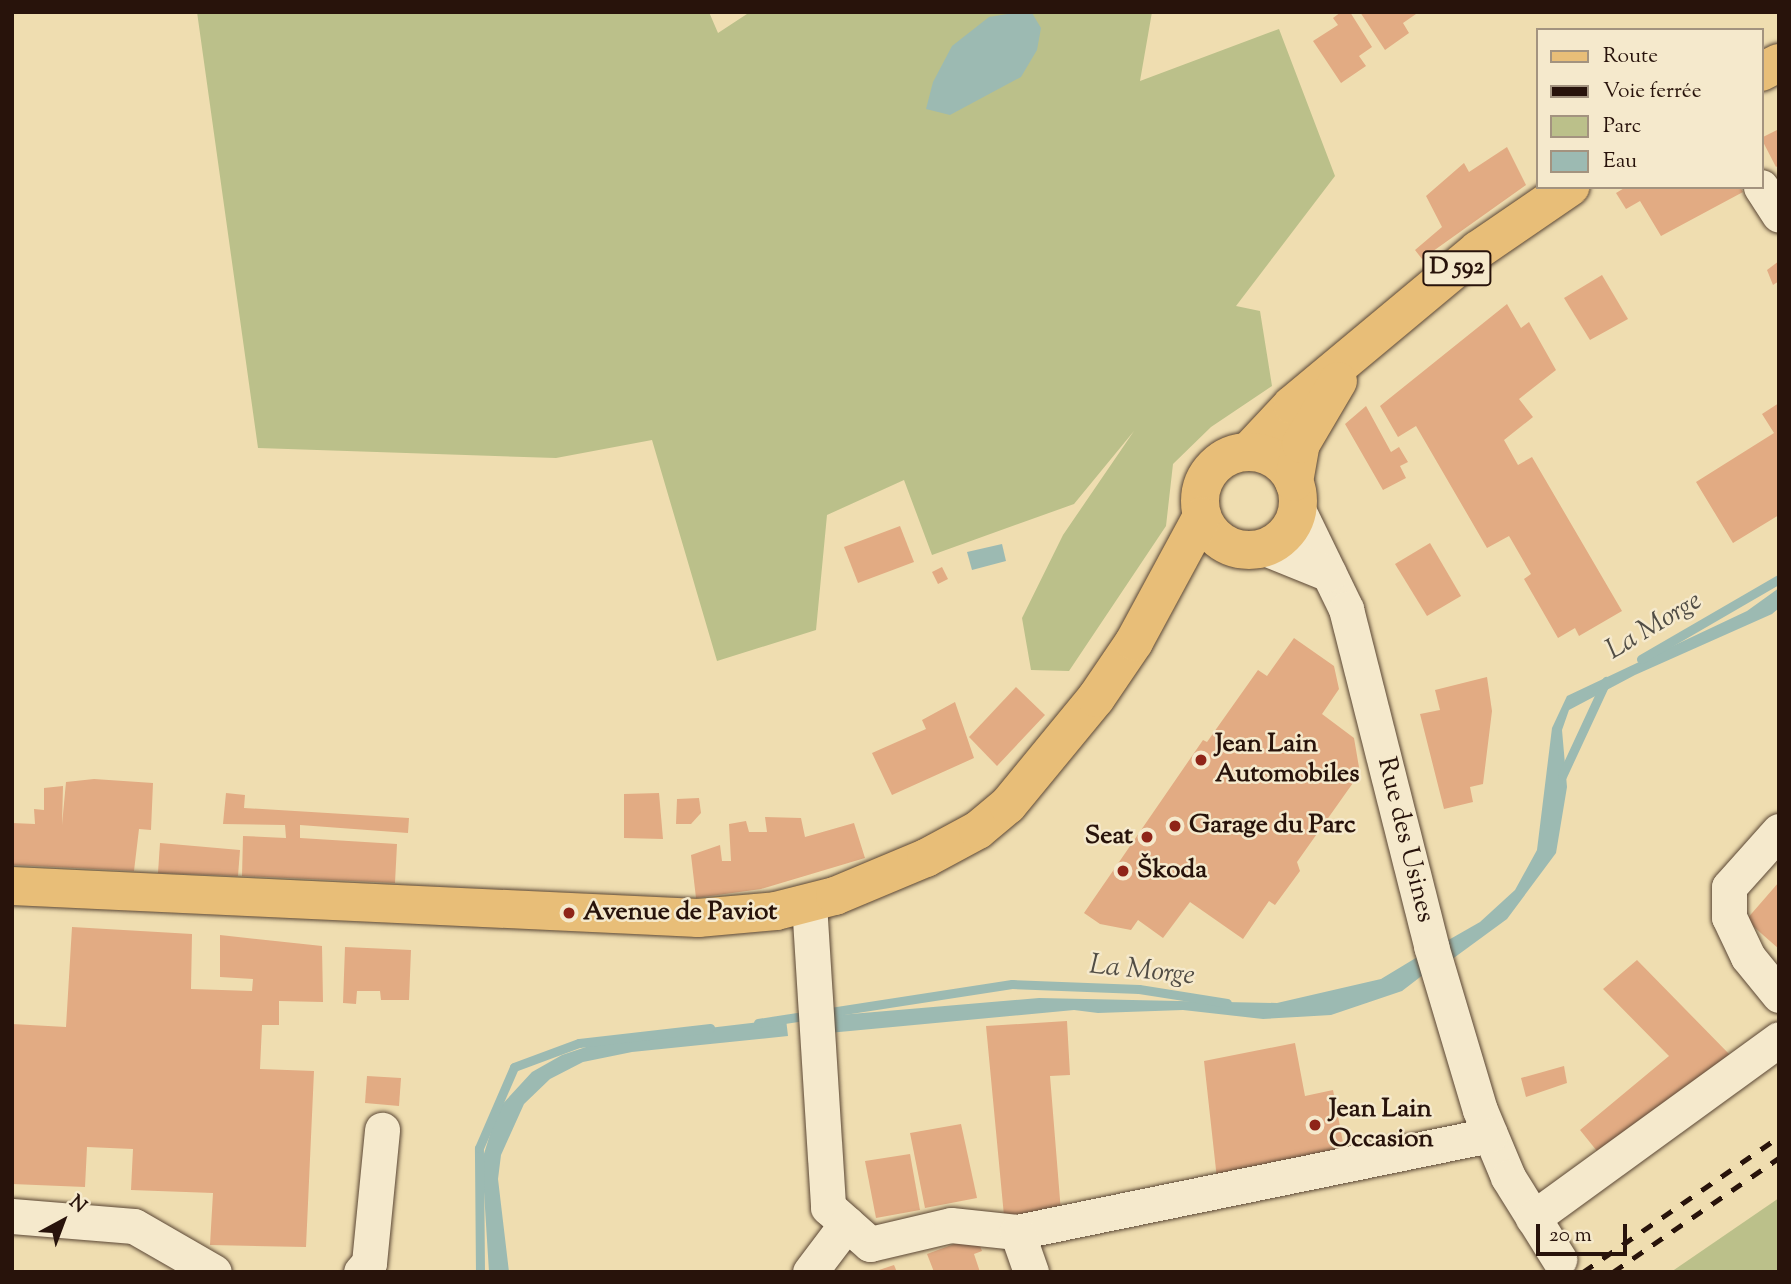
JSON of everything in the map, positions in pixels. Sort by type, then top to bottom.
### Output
[{"type":"main road","points":[[1763,71],[1779,63]]},
{"type":"main road","name":"D 592","points":[[1248,452],[1292,405],[1352,359],[1478,250],[1567,189]]},
{"type":"main road","name":"D 592","points":[[1296,496],[1301,444],[1352,359]]},
{"type":"main road","points":[[12,886],[698,918],[776,911],[809,903],[926,858],[978,830],[1008,804],[1096,698],[1134,642],[1202,516],[1201,491],[1213,467],[1235,454],[1248,452],[1276,460],[1296,496],[1292,526],[1198,576],[1134,642]]},
{"type":"main road","points":[[1202,516],[1218,538],[1253,549]]},
{"type":"street","points":[[1762,189],[1779,215]]},
{"type":"street","name":"Rue des Usines","points":[[1296,496],[1346,608],[1435,959],[1490,1135],[1508,1177],[1559,1259]]},
{"type":"street","points":[[1253,549],[1329,574]]},
{"type":"street","points":[[1779,831],[1729,887],[1729,917],[1743,947],[1779,995]]},
{"type":"street","points":[[809,903],[828,1207],[870,1244],[951,1225],[1017,1232],[1490,1135]]},
{"type":"street","points":[[1533,1218],[1779,1039]]},
{"type":"street","points":[[361,1272],[369,1264],[382,1130]]},
{"type":"street","points":[[12,1216],[134,1226],[214,1272]]},
{"type":"street","points":[[810,1272],[847,1223]]},
{"type":"street","points":[[1017,1232],[1031,1272]]},
{"type":"green space","points":[[197,12],[709,12],[718,33],[750,12],[1152,12],[1140,81],[1279,29],[1335,176],[1236,306],[1260,311],[1272,386],[1211,427],[1173,464],[1166,526],[1069,671],[1031,670],[1022,618],[1063,535],[1134,431],[1074,504],[932,555],[904,480],[827,515],[816,630],[717,661],[652,440],[556,458],[258,448]]},
{"type":"green space","points":[[1779,1198],[1779,1272],[1671,1272]]},
{"type":"water","points":[[1019,12],[1032,13],[1041,28],[1037,50],[1021,77],[950,115],[926,109],[933,82],[952,46],[989,17]]},
{"type":"water","points":[[1002,544],[1006,561],[972,570],[967,552]]},
{"type":"water","points":[[1779,588],[1779,608],[1772,614],[1635,675],[1569,710],[1562,730],[1567,787],[1556,853],[1507,919],[1451,960],[1445,942],[1480,922],[1515,890],[1537,850],[1552,728],[1567,696],[1747,611]]},
{"type":"water","points":[[1424,953],[1428,971],[1402,991],[1331,1015],[1263,1019],[1183,1010],[1098,1013],[1074,1010],[818,1034],[816,1017],[1039,998],[1277,1003],[1381,979]]},
{"type":"water","points":[[786,1019],[788,1036],[632,1052],[583,1062],[550,1079],[524,1104],[501,1155],[498,1179],[509,1272],[489,1272],[482,1160],[498,1109],[532,1072],[562,1055],[607,1040]]},
{"type":"building","points":[[1341,12],[1350,12],[1372,47],[1359,56],[1366,66],[1341,83],[1313,41],[1338,25],[1333,18]]},
{"type":"building","points":[[1360,12],[1416,14],[1403,23],[1409,33],[1385,50]]},
{"type":"building","points":[[1779,129],[1779,165],[1776,167],[1763,142],[1763,137]]},
{"type":"building","points":[[1507,147],[1526,185],[1422,259],[1415,250],[1442,227],[1426,196],[1464,163],[1469,172]]},
{"type":"building","points":[[1623,189],[1741,189],[1743,192],[1661,236],[1640,201],[1626,209],[1616,193]]},
{"type":"building","points":[[1779,261],[1779,281],[1773,285],[1767,270]]},
{"type":"building","points":[[1602,275],[1628,319],[1590,340],[1564,298]]},
{"type":"building","points":[[1507,304],[1521,328],[1529,322],[1556,370],[1519,399],[1533,417],[1504,440],[1518,465],[1532,457],[1622,611],[1579,636],[1575,628],[1558,638],[1524,579],[1531,574],[1509,536],[1487,548],[1416,426],[1398,437],[1380,406]]},
{"type":"building","points":[[1779,403],[1779,515],[1733,543],[1696,482],[1774,433],[1762,414]]},
{"type":"building","points":[[1366,406],[1391,452],[1399,447],[1408,462],[1400,466],[1406,478],[1383,490],[1345,424]]},
{"type":"building","points":[[900,526],[914,562],[858,583],[844,547]]},
{"type":"building","points":[[1430,543],[1461,596],[1427,616],[1395,564]]},
{"type":"building","points":[[942,567],[948,579],[938,584],[932,572]]},
{"type":"building","points":[[1294,638],[1334,666],[1339,689],[1322,714],[1354,738],[1360,773],[1297,862],[1300,871],[1275,905],[1269,901],[1243,939],[1190,902],[1163,938],[1138,920],[1131,930],[1100,924],[1084,913],[1203,740],[1207,742],[1258,670],[1267,676]]},
{"type":"building","points":[[1487,677],[1492,711],[1483,784],[1470,787],[1473,802],[1444,809],[1420,714],[1440,710],[1435,690]]},
{"type":"building","points":[[1016,687],[1045,715],[997,766],[969,737]]},
{"type":"building","points":[[955,702],[974,758],[892,795],[872,753],[926,729],[922,720]]},
{"type":"building","points":[[94,779],[153,783],[151,830],[139,829],[134,871],[12,865],[12,823],[35,824],[34,809],[44,810],[44,788],[63,786],[62,825],[66,782]]},
{"type":"building","points":[[226,793],[245,795],[244,808],[409,818],[408,833],[300,825],[300,838],[397,844],[395,883],[242,876],[243,836],[286,838],[285,825],[223,824]]},
{"type":"building","points":[[659,793],[663,839],[624,838],[624,794]]},
{"type":"building","points":[[699,798],[701,813],[691,824],[676,824],[677,799]]},
{"type":"building","points":[[765,817],[801,818],[805,837],[854,823],[865,858],[761,889],[696,898],[691,855],[720,845],[722,861],[731,861],[729,824],[746,821],[749,832],[767,832]]},
{"type":"building","points":[[160,843],[240,850],[238,876],[158,873]]},
{"type":"building","points":[[1779,882],[1779,949],[1746,920]]},
{"type":"building","points":[[72,927],[192,934],[191,989],[252,991],[253,979],[220,977],[220,935],[322,946],[323,1002],[279,1001],[279,1025],[262,1025],[260,1069],[314,1071],[306,1247],[210,1245],[213,1193],[131,1190],[133,1149],[87,1147],[85,1187],[12,1184],[12,1024],[66,1027]]},
{"type":"building","points":[[345,947],[411,950],[409,1000],[381,1000],[380,991],[357,991],[356,1004],[343,1003]]},
{"type":"building","points":[[1637,960],[1732,1057],[1601,1156],[1580,1130],[1669,1056],[1603,989]]},
{"type":"building","points":[[1067,1021],[1070,1075],[1050,1076],[1061,1212],[1004,1216],[986,1026]]},
{"type":"building","points":[[1295,1043],[1305,1096],[1333,1090],[1345,1153],[1217,1179],[1204,1061]]},
{"type":"building","points":[[1564,1066],[1567,1083],[1526,1097],[1521,1078]]},
{"type":"building","points":[[367,1076],[401,1078],[399,1106],[365,1103]]},
{"type":"building","points":[[961,1124],[977,1198],[925,1208],[910,1133]]},
{"type":"building","points":[[910,1154],[920,1210],[876,1218],[865,1161]]},
{"type":"building","points":[[968,1239],[978,1241],[982,1251],[974,1254],[980,1272],[934,1272],[927,1254]]},
{"type":"building","points":[[894,1265],[897,1272],[876,1272],[876,1271]]},
{"type":"waterway","name":"La Morge","points":[[1641,659],[1779,579]]},
{"type":"waterway","name":"La Morge","points":[[1562,776],[1606,681]]},
{"type":"waterway","name":"La Morge","points":[[824,1013],[1012,984],[1139,989],[1227,1003]]},
{"type":"waterway","name":"La Morge","points":[[758,1023],[810,1015]]},
{"type":"waterway","name":"La Morge","points":[[480,1272],[479,1148],[514,1067],[579,1043],[710,1028]]},
{"type":"railway","points":[[1583,1272],[1779,1137]]},
{"type":"railway","points":[[1613,1272],[1779,1158]]},
{"type":"place","name":"Jean Lain Automobiles","points":[[1201,760]]},
{"type":"place","name":"Garage du Parc","points":[[1175,826]]},
{"type":"place","name":"Seat","points":[[1147,837]]},
{"type":"place","name":"Škoda","points":[[1123,871]]},
{"type":"place","name":"Avenue de Paviot","points":[[569,913]]},
{"type":"place","name":"Jean Lain Occasion","points":[[1315,1125]]}]
